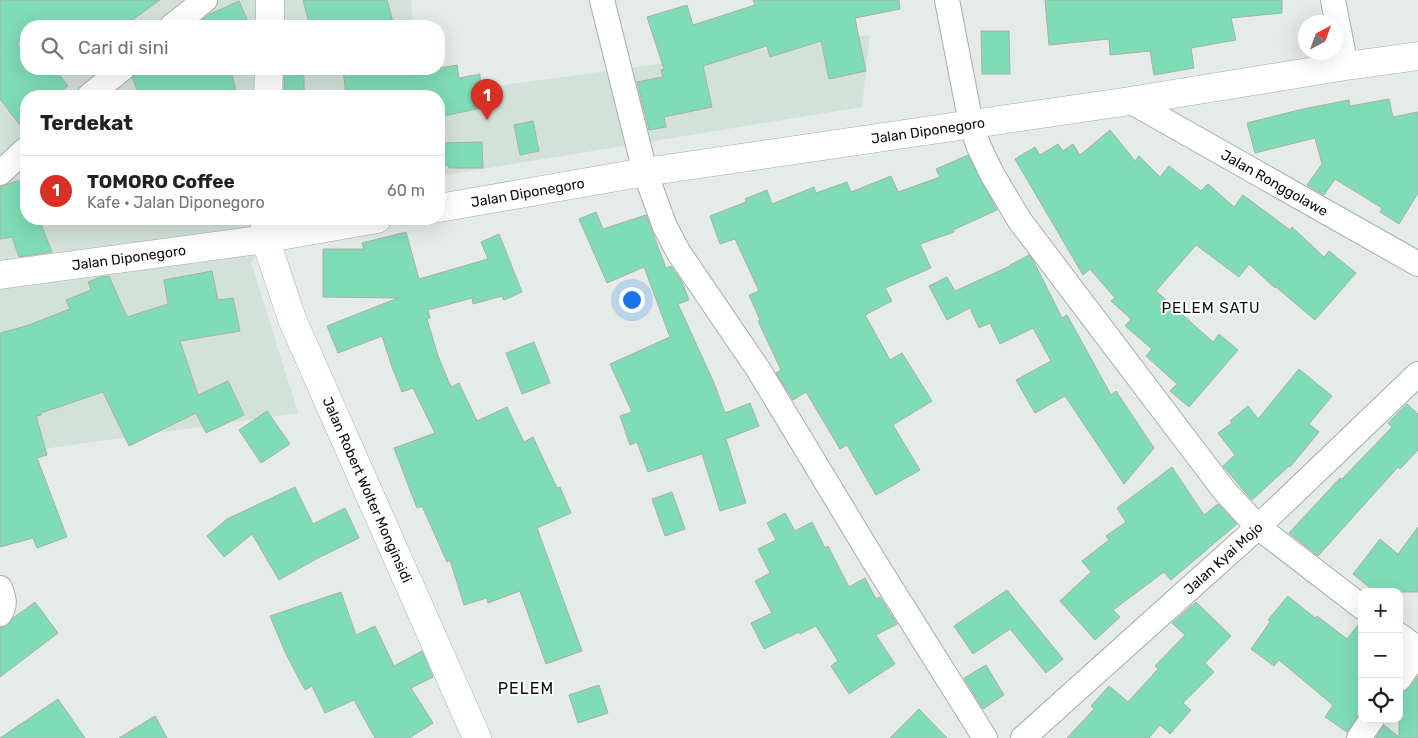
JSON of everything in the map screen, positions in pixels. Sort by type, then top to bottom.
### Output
[{"type":"street","points":[[180,20],[205,0]]},
{"type":"street","points":[[270,0],[270,20]]},
{"type":"street","points":[[602,0],[645,172],[665,227],[679,252],[758,368],[874,561],[984,738]]},
{"type":"street","points":[[947,0],[971,124],[979,147],[992,174],[1020,222],[1223,489],[1258,527],[1358,604]]},
{"type":"street","points":[[1333,0],[1346,66]]},
{"type":"street","name":"Jalan Diponegoro","points":[[445,207],[645,172],[1130,102],[1418,56]]},
{"type":"street","points":[[96,90],[115,75]]},
{"type":"street","points":[[268,90],[269,75]]},
{"type":"street","name":"Jalan Ronggolawe","points":[[1130,102],[1418,264]]},
{"type":"street","points":[[0,172],[20,154]]},
{"type":"street","name":"Jalan Diponegoro","points":[[0,275],[265,228],[302,225]]},
{"type":"street","name":"Jalan Robert Wolter Monginsidi","points":[[265,228],[292,319],[477,738]]},
{"type":"street","name":"Jalan Kyai Mojo","points":[[1023,738],[1258,527],[1418,374]]},
{"type":"street","points":[[0,588],[4,602],[0,614]]},
{"type":"street","points":[[1400,678],[1418,650],[1403,638]]},
{"type":"street","points":[[1359,738],[1369,723]]},
{"type":"shaded area","points":[[0,0],[411,0],[413,20],[20,20],[20,75],[365,75],[347,90],[20,90],[20,225],[285,225],[251,262],[298,413],[0,455]]},
{"type":"shaded area","points":[[870,35],[862,107],[445,175],[445,93]]},
{"type":"building","points":[[0,0],[160,0],[132,20],[20,20],[20,42],[17,44],[20,48],[20,75],[60,75],[68,86],[62,90],[20,90],[20,125],[0,99]]},
{"type":"building","points":[[303,0],[387,0],[392,20],[308,20]]},
{"type":"building","points":[[753,0],[899,0],[900,9],[855,18],[866,71],[829,79],[821,41],[770,57],[767,46],[703,66],[712,107],[664,117],[666,127],[649,130],[637,82],[663,77],[661,70],[664,69],[647,17],[687,5],[693,25],[755,5]]},
{"type":"building","points":[[1045,0],[1282,0],[1282,13],[1231,18],[1236,40],[1191,48],[1194,68],[1154,75],[1150,51],[1110,55],[1109,39],[1049,45]]},
{"type":"building","points":[[239,1],[247,20],[202,20],[210,14]]},
{"type":"building","points":[[981,31],[1009,31],[1010,74],[982,74]]},
{"type":"building","points":[[457,65],[459,78],[480,74],[481,108],[445,116],[445,90],[345,90],[344,75],[445,75],[445,67]]},
{"type":"building","points":[[133,75],[232,75],[236,90],[137,90],[132,77]]},
{"type":"building","points":[[284,75],[304,75],[304,90],[284,90]]},
{"type":"building","points":[[1389,99],[1393,117],[1418,112],[1418,193],[1399,224],[1380,212],[1382,208],[1335,179],[1324,195],[1307,185],[1322,164],[1315,138],[1255,153],[1247,123],[1349,100],[1350,106]]},
{"type":"building","points":[[533,121],[539,151],[520,155],[514,125]]},
{"type":"building","points":[[1110,130],[1135,161],[1139,156],[1160,177],[1169,166],[1201,191],[1208,184],[1234,207],[1243,195],[1290,230],[1292,227],[1324,257],[1329,251],[1356,273],[1315,320],[1249,264],[1239,277],[1196,245],[1156,291],[1213,342],[1219,334],[1238,350],[1189,407],[1170,391],[1177,384],[1146,356],[1152,349],[1125,326],[1131,319],[1111,301],[1115,298],[1090,269],[1083,275],[1015,159],[1035,147],[1040,155],[1058,144],[1063,151],[1073,144],[1080,155]]},
{"type":"building","points":[[482,142],[483,168],[449,168],[448,165],[445,165],[445,143]]},
{"type":"building","points":[[968,155],[997,210],[953,230],[954,232],[920,244],[931,268],[885,288],[892,301],[865,315],[890,360],[902,353],[932,401],[893,425],[920,470],[876,495],[847,445],[840,449],[806,392],[793,400],[776,373],[781,370],[758,321],[760,320],[749,295],[759,291],[735,239],[720,244],[710,216],[746,202],[745,199],[767,190],[772,204],[814,187],[816,193],[847,182],[851,192],[891,176],[898,192],[940,177],[936,169]]},
{"type":"building","points":[[20,180],[20,225],[41,225],[52,252],[19,257],[12,237],[0,239],[0,187]]},
{"type":"building","points":[[596,212],[603,229],[646,215],[666,268],[671,266],[682,282],[689,300],[678,304],[714,383],[725,413],[750,403],[759,426],[726,439],[746,503],[720,511],[702,454],[648,472],[637,442],[630,445],[620,416],[632,412],[610,364],[670,337],[644,267],[607,283],[579,219]]},
{"type":"building","points":[[406,232],[419,279],[488,259],[481,242],[499,234],[522,292],[504,300],[502,296],[473,304],[472,298],[428,310],[430,318],[427,319],[438,356],[451,387],[459,383],[477,421],[507,407],[524,442],[533,437],[557,488],[560,487],[571,513],[537,528],[582,651],[546,664],[520,591],[488,603],[487,598],[464,605],[450,560],[447,562],[422,506],[417,508],[394,448],[435,433],[413,388],[402,392],[382,336],[338,353],[327,326],[398,298],[323,297],[323,249],[364,249],[362,243]]},
{"type":"building","points":[[1029,255],[1062,318],[1067,315],[1111,395],[1116,391],[1154,448],[1124,484],[1065,396],[1035,413],[1016,380],[1051,361],[1033,328],[1000,344],[990,323],[979,328],[970,308],[947,320],[929,286],[947,277],[955,291],[1010,266]]},
{"type":"building","points":[[212,271],[218,300],[233,298],[240,331],[180,341],[198,395],[228,381],[244,415],[206,433],[196,413],[129,446],[103,392],[41,413],[41,415],[36,416],[47,455],[37,458],[67,537],[37,548],[33,538],[0,547],[0,333],[26,326],[70,309],[66,300],[91,290],[88,282],[100,277],[109,276],[127,317],[168,304],[164,280]]},
{"type":"building","points":[[534,342],[550,383],[522,394],[506,353]]},
{"type":"building","points":[[1299,369],[1332,396],[1309,424],[1319,432],[1290,467],[1252,500],[1223,466],[1235,455],[1218,433],[1232,423],[1230,421],[1248,406],[1258,419]]},
{"type":"building","points":[[1407,404],[1418,414],[1418,450],[1400,469],[1398,467],[1318,556],[1289,533],[1340,478],[1342,479],[1392,427],[1388,423]]},
{"type":"building","points":[[267,411],[290,444],[261,463],[239,430]]},
{"type":"building","points":[[1172,467],[1204,515],[1218,504],[1237,524],[1171,580],[1164,572],[1113,610],[1120,617],[1095,640],[1060,601],[1091,572],[1082,561],[1109,540],[1106,536],[1126,522],[1117,508]]},
{"type":"building","points":[[295,487],[313,524],[345,508],[359,538],[279,580],[252,534],[224,557],[207,536],[227,519]]},
{"type":"building","points":[[672,492],[685,529],[665,536],[652,499]]},
{"type":"building","points":[[785,513],[795,531],[812,522],[825,548],[828,546],[849,587],[865,578],[876,599],[880,597],[897,624],[876,635],[895,664],[849,694],[831,666],[838,661],[816,626],[764,649],[751,623],[772,613],[755,581],[770,573],[758,549],[776,540],[767,523]]},
{"type":"building","points":[[1418,527],[1418,592],[1403,592],[1403,588],[1370,588],[1353,574],[1380,539],[1398,554]]},
{"type":"building","points":[[1007,590],[1063,659],[1046,673],[1010,629],[973,654],[954,626]]},
{"type":"building","points":[[341,592],[356,635],[375,626],[394,666],[422,651],[433,677],[411,688],[433,723],[409,738],[375,738],[354,700],[325,713],[312,686],[305,690],[286,654],[270,616]]},
{"type":"building","points":[[1288,596],[1315,618],[1317,616],[1347,639],[1358,625],[1358,716],[1347,732],[1325,717],[1333,705],[1279,660],[1274,666],[1251,649],[1270,622],[1268,620]]},
{"type":"building","points":[[35,602],[58,633],[0,677],[0,628],[7,626],[13,618]]},
{"type":"building","points":[[1196,602],[1231,636],[1205,663],[1214,672],[1183,703],[1191,710],[1170,734],[1160,725],[1149,738],[1067,738],[1094,709],[1091,706],[1109,686],[1128,702],[1158,669],[1155,666],[1185,635],[1172,623]]},
{"type":"building","points":[[986,665],[1004,695],[983,709],[964,678]]},
{"type":"building","points":[[1418,676],[1418,738],[1376,738],[1384,725],[1399,737],[1399,723],[1403,723],[1403,691],[1410,687]]},
{"type":"building","points":[[599,685],[608,713],[578,723],[569,695]]},
{"type":"building","points":[[58,699],[85,738],[0,738]]},
{"type":"building","points":[[919,709],[947,738],[890,738]]},
{"type":"building","points":[[155,716],[167,738],[119,738]]},
{"type":"place","name":"TOMORO Coffee","points":[[487,120]]},
{"type":"district","name":"PELEM SATU","points":[[1211,308]]},
{"type":"district","name":"PELEM","points":[[526,688]]}]
